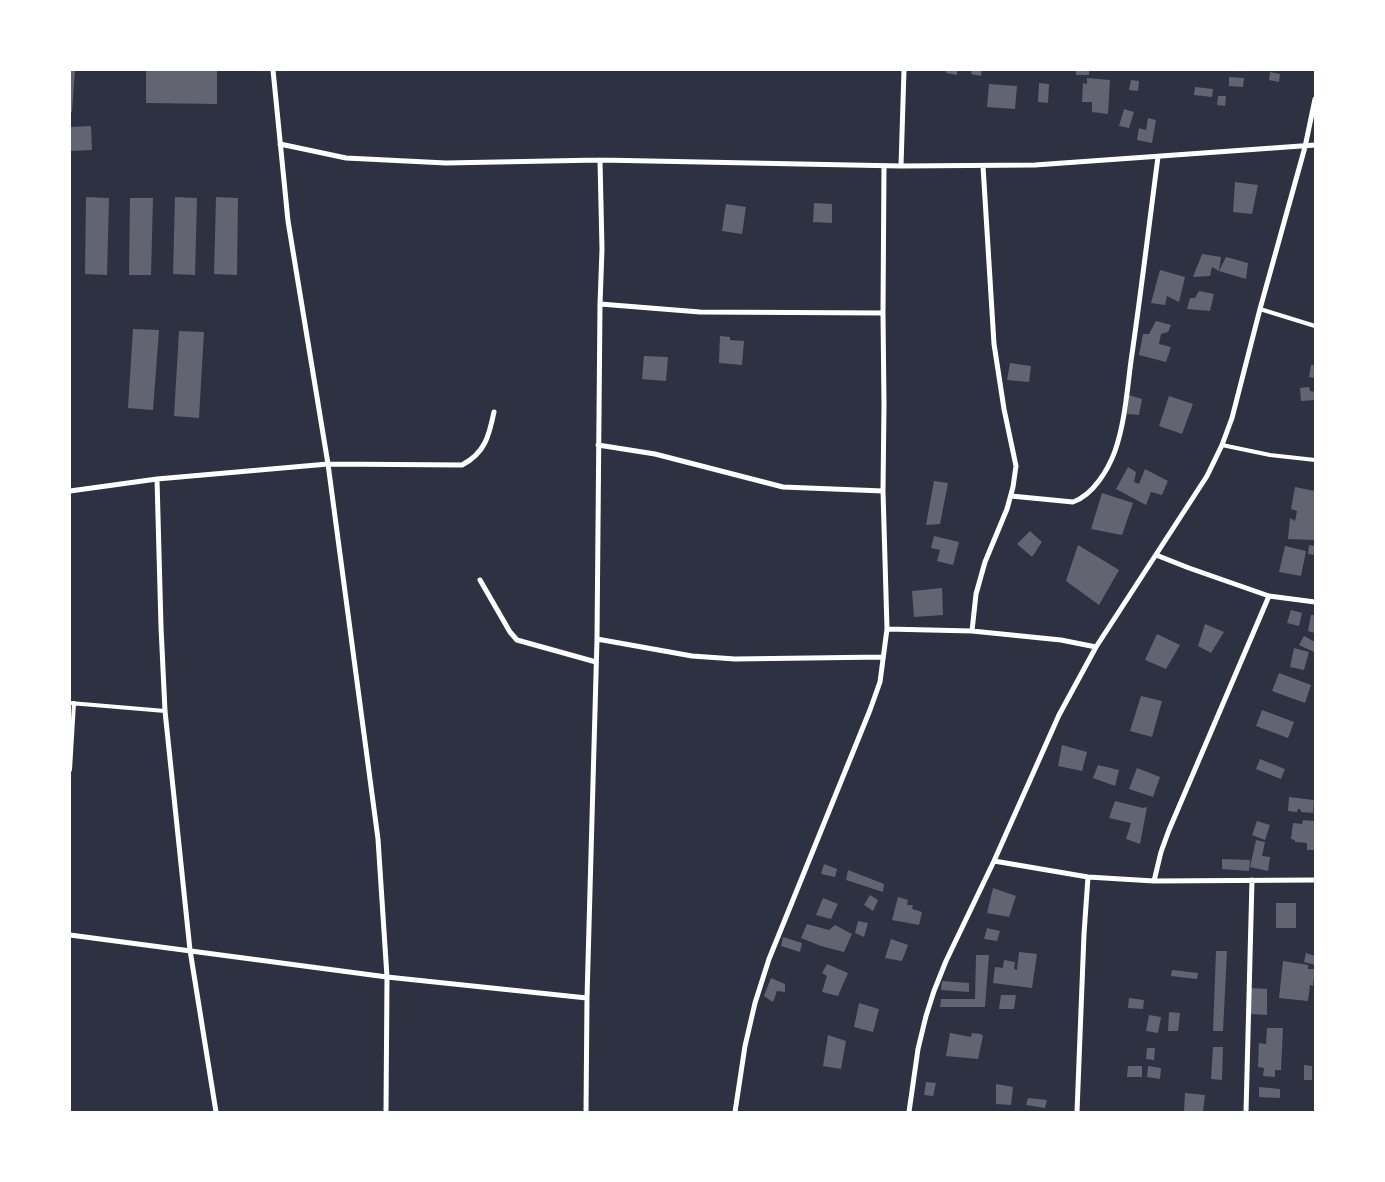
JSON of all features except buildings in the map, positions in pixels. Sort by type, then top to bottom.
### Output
[{"type":"street","points":[[273,70],[288,221],[328,464],[378,839],[387,977],[386,1112]]},
{"type":"street","points":[[901,166],[904,70]]},
{"type":"street","points":[[909,1112],[918,1049],[934,991],[1059,715],[1096,647],[1207,476],[1222,445],[1232,418],[1305,147],[1315,99]]},
{"type":"street","points":[[280,144],[346,158],[446,163],[600,160],[884,166],[1034,166],[1315,145]]},
{"type":"street","points":[[1011,496],[1073,502],[1081,500],[1088,494],[1105,471],[1114,453],[1120,435],[1136,331],[1158,157]]},
{"type":"street","points":[[586,1112],[587,998],[596,662],[602,249],[600,160]]},
{"type":"street","points":[[735,1112],[745,1046],[755,1002],[769,959],[880,682],[887,630],[883,491],[882,313],[884,166]]},
{"type":"street","points":[[972,631],[976,594],[985,562],[1011,496],[1016,466],[1004,409],[994,344],[983,166]]},
{"type":"street","points":[[600,304],[700,312],[882,313]]},
{"type":"street","points":[[70,491],[157,479],[328,464],[462,464],[470,460],[481,449],[488,436],[494,412]]},
{"type":"street","points":[[598,445],[655,454],[783,487],[883,491]]},
{"type":"street","points":[[157,479],[165,711],[190,950],[216,1112]]},
{"type":"street","points":[[1156,555],[1269,596],[1315,602]]},
{"type":"street","points":[[480,580],[510,632],[517,640],[596,662]]},
{"type":"street","points":[[1154,881],[1169,830],[1269,596]]},
{"type":"street","points":[[887,630],[972,631],[1061,640],[1096,647]]},
{"type":"street","points":[[596,639],[692,656],[735,659],[883,657]]},
{"type":"street","points":[[994,861],[1088,877],[1154,881],[1315,880]]},
{"type":"street","points":[[1077,1112],[1088,877]]},
{"type":"street","points":[[1246,1112],[1252,880]]},
{"type":"street","points":[[70,935],[387,977],[587,998]]},
{"type":"lane","points":[[1260,310],[1315,326]]},
{"type":"lane","points":[[1222,445],[1270,455],[1315,460]]},
{"type":"lane","points":[[70,770],[72,703],[165,711]]}]
